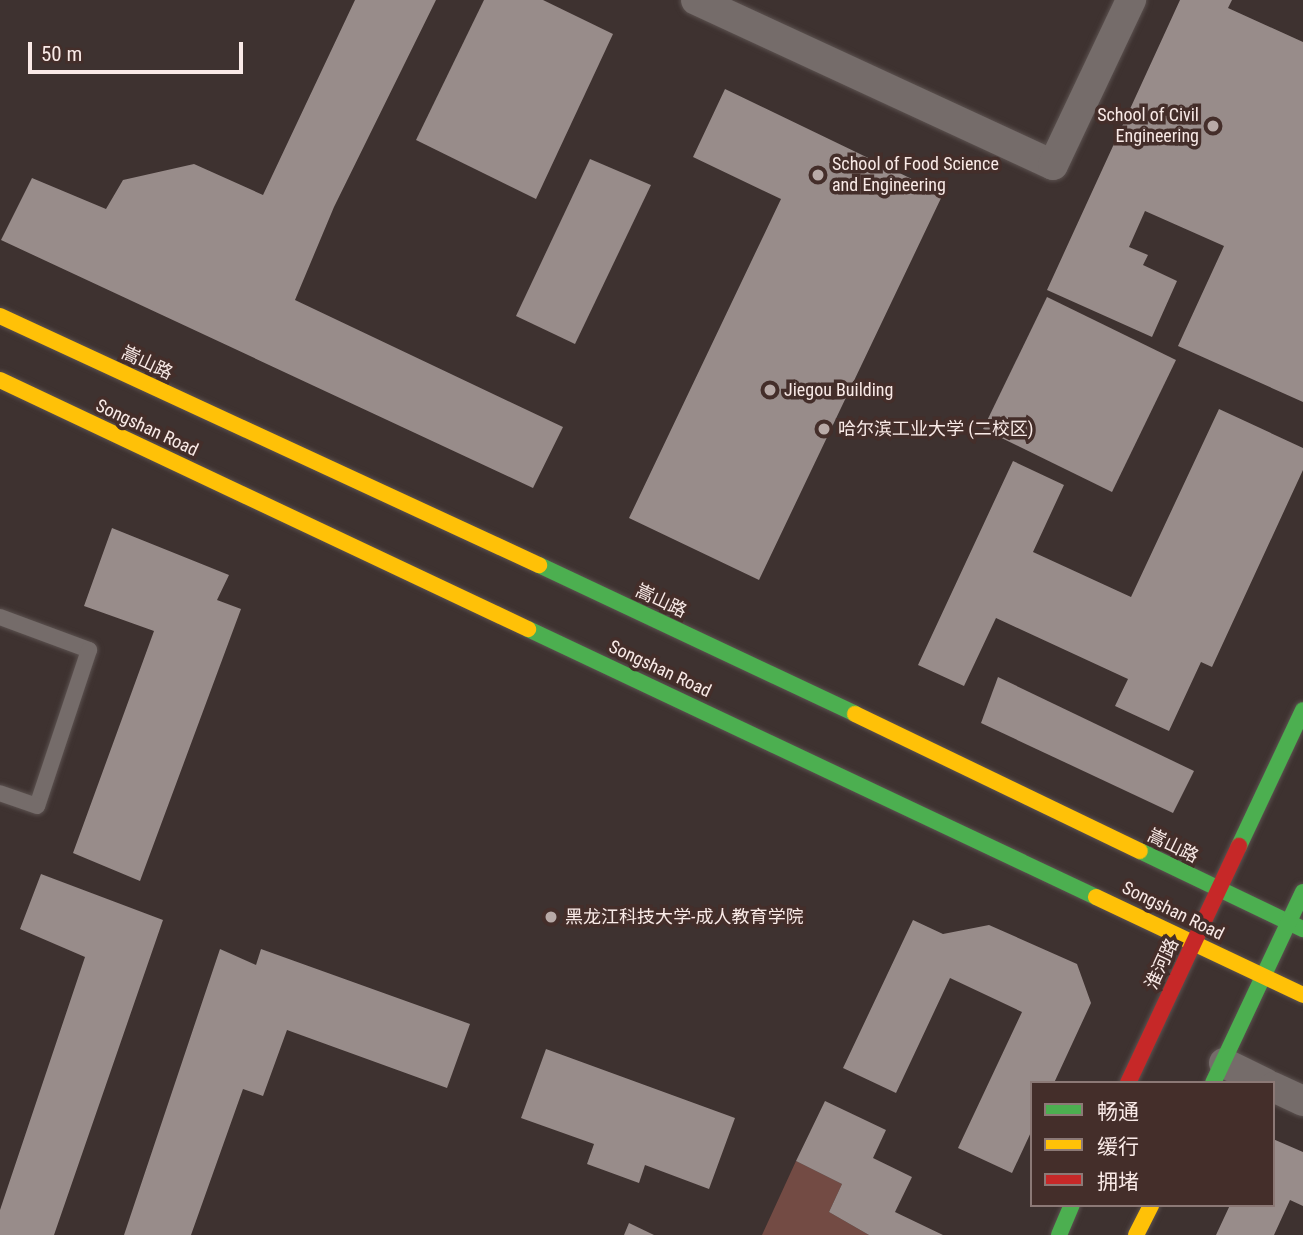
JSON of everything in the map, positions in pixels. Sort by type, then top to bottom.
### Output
[{"type":"main road","name":"嵩山路","points":[[0,316],[690,635],[1296,925]]},
{"type":"main road","name":"Songshan Road","points":[[0,380],[1303,995]]},
{"type":"main road","name":"淮河路","points":[[1129,1081],[1303,710]]},
{"type":"main road","points":[[1219,1073],[1265,978],[1296,925],[1303,892]]},
{"type":"main road","points":[[1059,1235],[1071,1207]]},
{"type":"main road","points":[[1136,1235],[1150,1207]]},
{"type":"street","points":[[696,0],[1053,165],[1131,0]]},
{"type":"street","points":[[1219,1073],[1256,1081]]},
{"type":"street","points":[[1275,1088],[1303,1101]]},
{"type":"lane","points":[[0,617],[89,650],[37,806],[0,793]]},
{"type":"shaded area","points":[[796,1161],[842,1184],[829,1212],[869,1235],[762,1235]]},
{"type":"building","points":[[355,0],[436,0],[334,207],[295,300],[563,427],[533,488],[1,240],[32,178],[106,209],[123,180],[194,164],[263,195]]},
{"type":"building","points":[[484,0],[543,0],[613,34],[536,199],[416,140]]},
{"type":"building","name":"School of Civil Engineering","points":[[1180,0],[1232,0],[1228,8],[1303,42],[1303,402],[1178,346],[1224,246],[1145,211],[1129,247],[1148,255],[1143,265],[1177,281],[1152,337],[1047,290]]},
{"type":"building","name":"Jiegou Building","points":[[725,89],[943,194],[759,580],[629,518],[781,199],[693,157]]},
{"type":"building","points":[[590,159],[651,185],[575,344],[516,316]]},
{"type":"building","points":[[1047,297],[1176,360],[1112,492],[983,429]]},
{"type":"building","points":[[1219,409],[1303,448],[1303,470],[1212,667],[1201,662],[1169,731],[1115,706],[1128,679],[996,618],[964,686],[918,665],[1013,461],[1064,485],[1033,552],[1131,597]]},
{"type":"building","points":[[112,528],[229,575],[217,600],[241,609],[140,881],[73,853],[154,631],[84,606]]},
{"type":"building","points":[[998,677],[1194,771],[1173,813],[981,723]]},
{"type":"building","points":[[41,874],[163,920],[54,1235],[0,1235],[0,1210],[85,957],[20,929]]},
{"type":"building","points":[[913,920],[943,934],[989,925],[1077,964],[1091,1003],[1055,1081],[1030,1081],[1030,1134],[1012,1173],[958,1148],[1022,1012],[950,978],[896,1093],[843,1068]]},
{"type":"building","points":[[220,949],[256,965],[261,949],[470,1024],[447,1088],[287,1030],[263,1096],[243,1089],[191,1235],[124,1235]]},
{"type":"building","points":[[546,1049],[735,1118],[709,1189],[645,1165],[639,1183],[587,1164],[594,1144],[521,1118]]},
{"type":"building","points":[[825,1101],[886,1130],[873,1158],[912,1177],[895,1212],[943,1235],[869,1235],[829,1212],[842,1184],[796,1161]]},
{"type":"building","points":[[1275,1140],[1303,1152],[1303,1206],[1290,1200],[1274,1235],[1216,1235],[1229,1207],[1275,1207]]},
{"type":"building","points":[[629,1223],[654,1235],[624,1235]]},
{"type":"traffic: fast","points":[[539,565],[855,714]]},
{"type":"traffic: fast","points":[[528,629],[1096,897]]},
{"type":"traffic: fast","points":[[1239,846],[1303,710]]},
{"type":"traffic: fast","points":[[1140,851],[1303,929]]},
{"type":"traffic: fast","points":[[1214,1081],[1303,892]]},
{"type":"traffic: fast","points":[[1059,1235],[1071,1207]]},
{"type":"traffic: slow","points":[[0,316],[539,565]]},
{"type":"traffic: slow","points":[[0,380],[528,629]]},
{"type":"traffic: slow","points":[[855,714],[1140,851]]},
{"type":"traffic: slow","points":[[1096,897],[1303,995]]},
{"type":"traffic: slow","points":[[1136,1235],[1150,1207]]},
{"type":"traffic: jam","points":[[1129,1081],[1239,846]]},
{"type":"place","name":"School of Civil Engineering","points":[[1213,126]]},
{"type":"place","name":"School of Food Science and Engineering","points":[[818,175]]},
{"type":"place","name":"Jiegou Building","points":[[770,390]]},
{"type":"place","name":"哈尔滨工业大学 (二校区)","points":[[824,429]]},
{"type":"place","name":"黑龙江科技大学-成人教育学院","points":[[551,917]]}]
